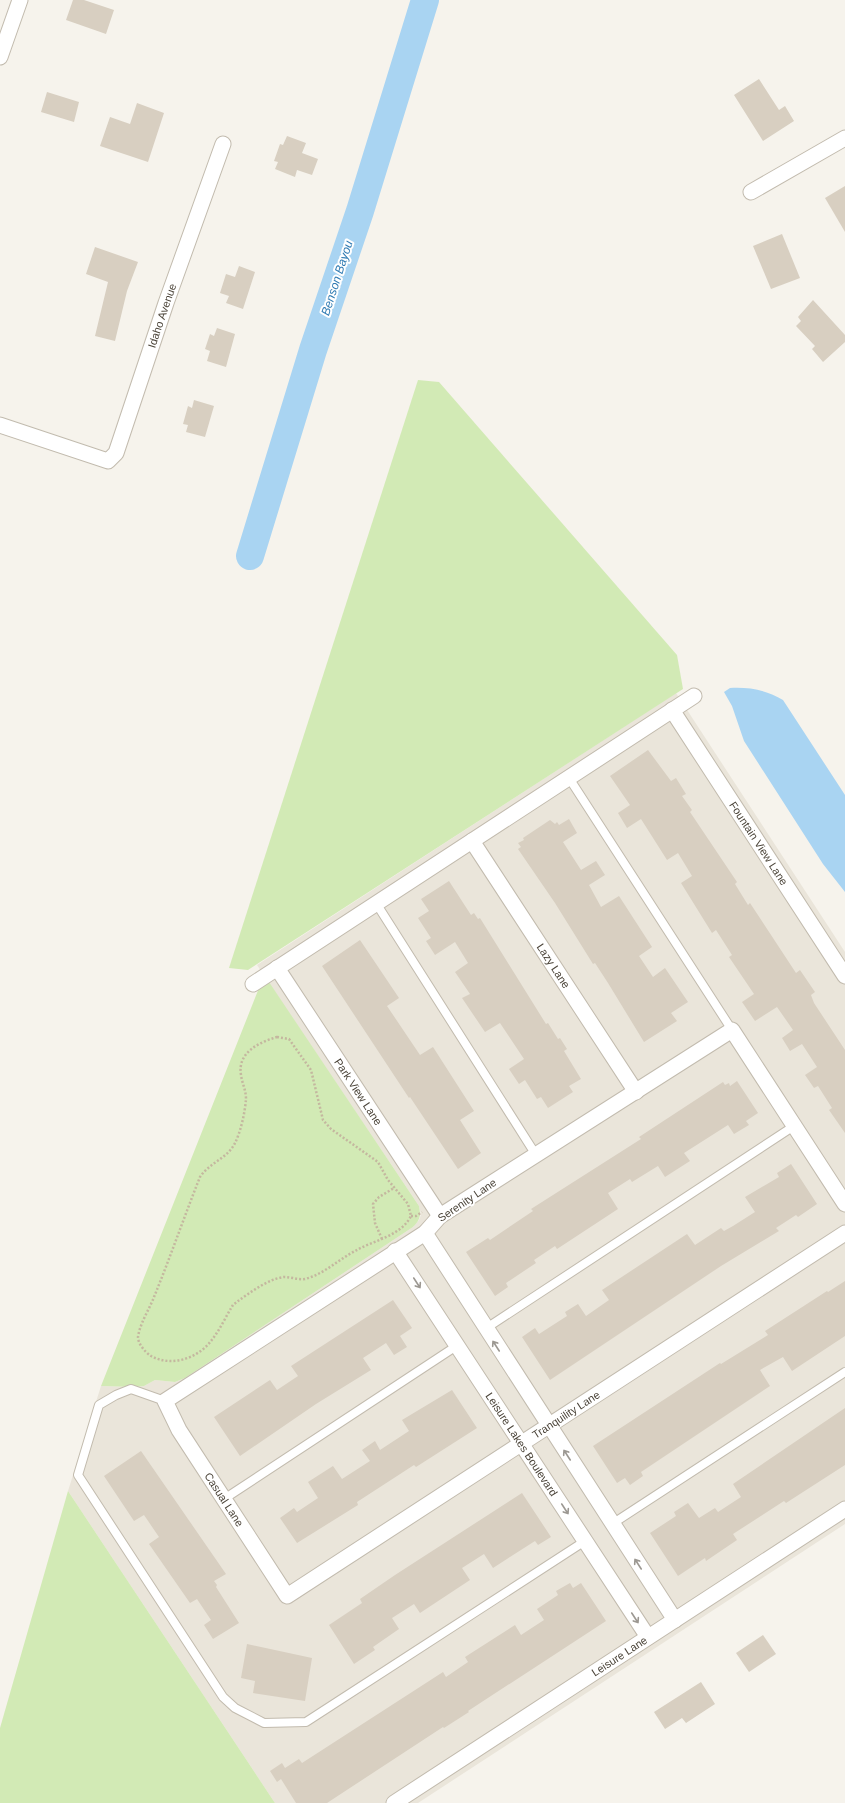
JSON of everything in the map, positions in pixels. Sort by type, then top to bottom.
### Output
[{"type":"street","points":[[0,57],[20,0]]},
{"type":"street","points":[[751,192],[845,138]]},
{"type":"street","name":"Idaho Avenue","points":[[0,425],[108,462],[116,453],[166,303],[222,144]]},
{"type":"street","points":[[253,984],[694,696]]},
{"type":"street","name":"Fountain View Lane","points":[[672,710],[845,976]]},
{"type":"street","name":"Lazy Lane","points":[[472,841],[636,1092]]},
{"type":"street","name":"Park View Lane","points":[[277,968],[440,1216]]},
{"type":"street","points":[[732,1030],[845,1204]]},
{"type":"street","name":"Serenity Lane","points":[[165,1401],[424,1233],[440,1216],[732,1030]]},
{"type":"street","points":[[424,1233],[675,1620]]},
{"type":"street","name":"Tranquility Lane","points":[[287,1596],[845,1233]]},
{"type":"street","name":"Leisure Lakes Boulevard","points":[[395,1251],[648,1637]]},
{"type":"street","name":"Casual Lane","points":[[165,1401],[179,1430],[287,1596]]},
{"type":"street","name":"Leisure Lane","points":[[394,1803],[845,1509]]},
{"type":"lane","points":[[569,778],[732,1030]]},
{"type":"lane","points":[[376,903],[536,1155]]},
{"type":"lane","points":[[485,1329],[794,1126]]},
{"type":"lane","points":[[224,1499],[458,1345]]},
{"type":"lane","points":[[612,1524],[845,1372]]},
{"type":"lane","points":[[165,1401],[131,1389],[116,1395],[100,1405],[78,1475],[223,1697],[235,1708],[264,1723],[306,1722],[585,1541]]},
{"type":"path","points":[[277,1036],[289,1039],[311,1070],[320,1114],[326,1125],[378,1162],[394,1188],[408,1204],[411,1216],[402,1227],[382,1239],[354,1251],[336,1264],[308,1278],[301,1279],[283,1277],[255,1290],[233,1305],[206,1347],[184,1360],[176,1362],[158,1360],[149,1354],[140,1344],[139,1334],[143,1321],[155,1297],[200,1177],[205,1170],[221,1158],[234,1144],[246,1099],[240,1069],[249,1050],[257,1043],[277,1036]]},
{"type":"path","points":[[382,1239],[375,1223],[373,1204],[379,1196],[394,1188]]},
{"type":"shaded area","points":[[676,693],[845,952],[845,1524],[418,1803],[275,1803],[68,1491],[101,1386],[135,1387],[144,1386],[155,1380],[175,1382],[185,1378],[413,1227],[421,1215],[419,1206],[257,965]]},
{"type":"green space","points":[[418,380],[439,382],[677,655],[683,689],[248,970],[229,968]]},
{"type":"green space","points":[[269,982],[419,1206],[419,1220],[413,1227],[185,1378],[175,1382],[155,1380],[144,1386],[135,1387],[101,1386],[259,988]]},
{"type":"green space","points":[[68,1491],[275,1803],[0,1803],[0,1728]]},
{"type":"water","points":[[730,688],[758,690],[783,700],[845,795],[845,892],[823,864],[744,741],[732,706],[724,692]]},
{"type":"building","points":[[73,0],[84,0],[114,10],[106,34],[66,20]]},
{"type":"building","points":[[759,79],[779,110],[785,106],[794,121],[763,141],[734,95]]},
{"type":"building","points":[[47,92],[79,102],[74,122],[41,112]]},
{"type":"building","points":[[137,103],[164,113],[148,162],[100,146],[110,117],[130,124]]},
{"type":"building","points":[[287,136],[306,143],[302,153],[318,159],[312,175],[297,170],[295,177],[275,169],[278,162],[274,161],[280,144],[283,145]]},
{"type":"building","points":[[845,186],[845,232],[825,198]]},
{"type":"building","points":[[782,234],[800,278],[771,289],[753,246]]},
{"type":"building","points":[[95,247],[138,262],[127,291],[115,341],[95,336],[108,282],[86,274]]},
{"type":"building","points":[[239,266],[255,272],[243,309],[226,303],[229,296],[220,293],[226,274],[235,277]]},
{"type":"building","points":[[813,300],[845,335],[845,342],[823,362],[812,349],[815,346],[796,326],[801,321],[798,317]]},
{"type":"building","points":[[217,328],[235,334],[226,367],[207,361],[210,351],[205,349],[210,334],[214,336]]},
{"type":"building","points":[[194,400],[214,406],[205,437],[186,432],[188,425],[183,424],[188,406],[192,408]]},
{"type":"building","points":[[648,750],[671,781],[676,778],[686,794],[682,796],[692,810],[690,812],[737,882],[735,884],[748,905],[750,903],[796,973],[800,970],[815,992],[811,995],[814,1003],[845,1050],[845,1133],[829,1110],[832,1108],[818,1086],[814,1088],[805,1075],[817,1067],[802,1044],[790,1051],[782,1038],[793,1030],[777,1007],[755,1021],[742,1002],[754,994],[729,957],[732,955],[716,930],[712,933],[681,883],[692,876],[678,853],[667,860],[641,819],[627,828],[618,813],[630,805],[610,776]]},
{"type":"building","points":[[569,819],[577,833],[563,842],[581,870],[596,861],[605,875],[589,885],[601,907],[619,896],[652,947],[639,956],[653,977],[665,968],[688,1002],[671,1013],[677,1021],[644,1042],[595,963],[593,964],[555,903],[518,849],[521,847],[518,843],[524,840],[523,838],[550,820],[555,824],[557,822],[559,825]]},
{"type":"building","points":[[449,881],[471,915],[474,913],[478,919],[480,918],[546,1024],[548,1023],[558,1039],[560,1038],[567,1049],[564,1051],[581,1079],[569,1086],[573,1092],[548,1108],[541,1097],[537,1099],[525,1080],[519,1084],[509,1069],[524,1059],[500,1023],[485,1032],[462,998],[470,994],[455,972],[468,963],[455,942],[435,955],[426,941],[431,938],[418,918],[429,911],[421,899]]},
{"type":"building","points":[[360,940],[399,998],[387,1006],[420,1055],[433,1047],[474,1111],[460,1120],[481,1153],[458,1169],[322,966]]},
{"type":"building","points":[[737,1081],[758,1113],[746,1121],[749,1125],[734,1134],[728,1125],[684,1153],[690,1161],[665,1177],[658,1166],[632,1182],[630,1179],[608,1193],[618,1209],[557,1249],[555,1246],[534,1260],[536,1263],[506,1283],[508,1287],[495,1296],[466,1252],[488,1238],[490,1240],[533,1211],[531,1209],[641,1139],[639,1137],[723,1082],[725,1085],[729,1083],[730,1086]]},
{"type":"building","points":[[791,1164],[817,1204],[798,1217],[796,1215],[776,1228],[779,1231],[721,1266],[550,1380],[522,1337],[535,1328],[539,1334],[567,1316],[565,1312],[578,1304],[586,1316],[609,1300],[602,1290],[687,1234],[695,1245],[721,1228],[724,1231],[755,1212],[745,1197],[779,1177],[777,1173]]},
{"type":"building","points":[[845,1281],[845,1336],[792,1371],[783,1357],[760,1370],[770,1386],[641,1472],[643,1476],[630,1485],[625,1478],[617,1483],[593,1446],[720,1363],[721,1364],[768,1335],[765,1331]]},
{"type":"building","points":[[393,1300],[412,1328],[400,1336],[407,1347],[394,1355],[386,1343],[363,1358],[371,1370],[316,1404],[240,1456],[214,1417],[270,1380],[277,1390],[298,1376],[291,1366]]},
{"type":"building","points":[[452,1390],[477,1428],[416,1467],[414,1465],[357,1502],[358,1505],[297,1543],[280,1518],[294,1508],[297,1512],[318,1498],[308,1482],[333,1466],[342,1479],[370,1461],[362,1450],[375,1441],[380,1450],[409,1431],[402,1420]]},
{"type":"building","points":[[845,1408],[845,1465],[786,1503],[784,1501],[733,1534],[737,1540],[706,1561],[705,1558],[678,1576],[650,1533],[676,1516],[674,1512],[688,1503],[699,1518],[715,1508],[718,1512],[741,1497],[733,1484]]},
{"type":"building","points":[[141,1451],[226,1574],[214,1581],[217,1585],[216,1587],[239,1623],[213,1639],[204,1625],[211,1620],[197,1599],[190,1603],[149,1544],[159,1537],[144,1515],[134,1521],[104,1476]]},
{"type":"building","points":[[522,1493],[551,1537],[538,1545],[535,1541],[493,1568],[484,1554],[462,1568],[470,1580],[420,1613],[414,1604],[392,1618],[399,1629],[373,1647],[375,1650],[354,1664],[329,1625],[362,1603],[360,1599],[395,1575]]},
{"type":"building","points":[[570,1583],[573,1588],[581,1583],[606,1621],[468,1711],[469,1712],[444,1728],[443,1727],[327,1803],[296,1803],[281,1779],[277,1782],[270,1771],[282,1763],[285,1768],[299,1759],[302,1763],[443,1672],[446,1677],[468,1662],[465,1657],[515,1625],[521,1635],[544,1620],[537,1609],[558,1595],[556,1591]]},
{"type":"building","points":[[763,1635],[776,1654],[749,1672],[736,1653]]},
{"type":"building","points":[[247,1644],[312,1658],[305,1701],[253,1693],[255,1681],[241,1678]]},
{"type":"building","points":[[701,1682],[715,1704],[686,1723],[682,1718],[665,1729],[654,1712]]},
{"type":"waterway","name":"Benson Bayou","points":[[250,556],[313,350],[360,211],[425,0]]}]
